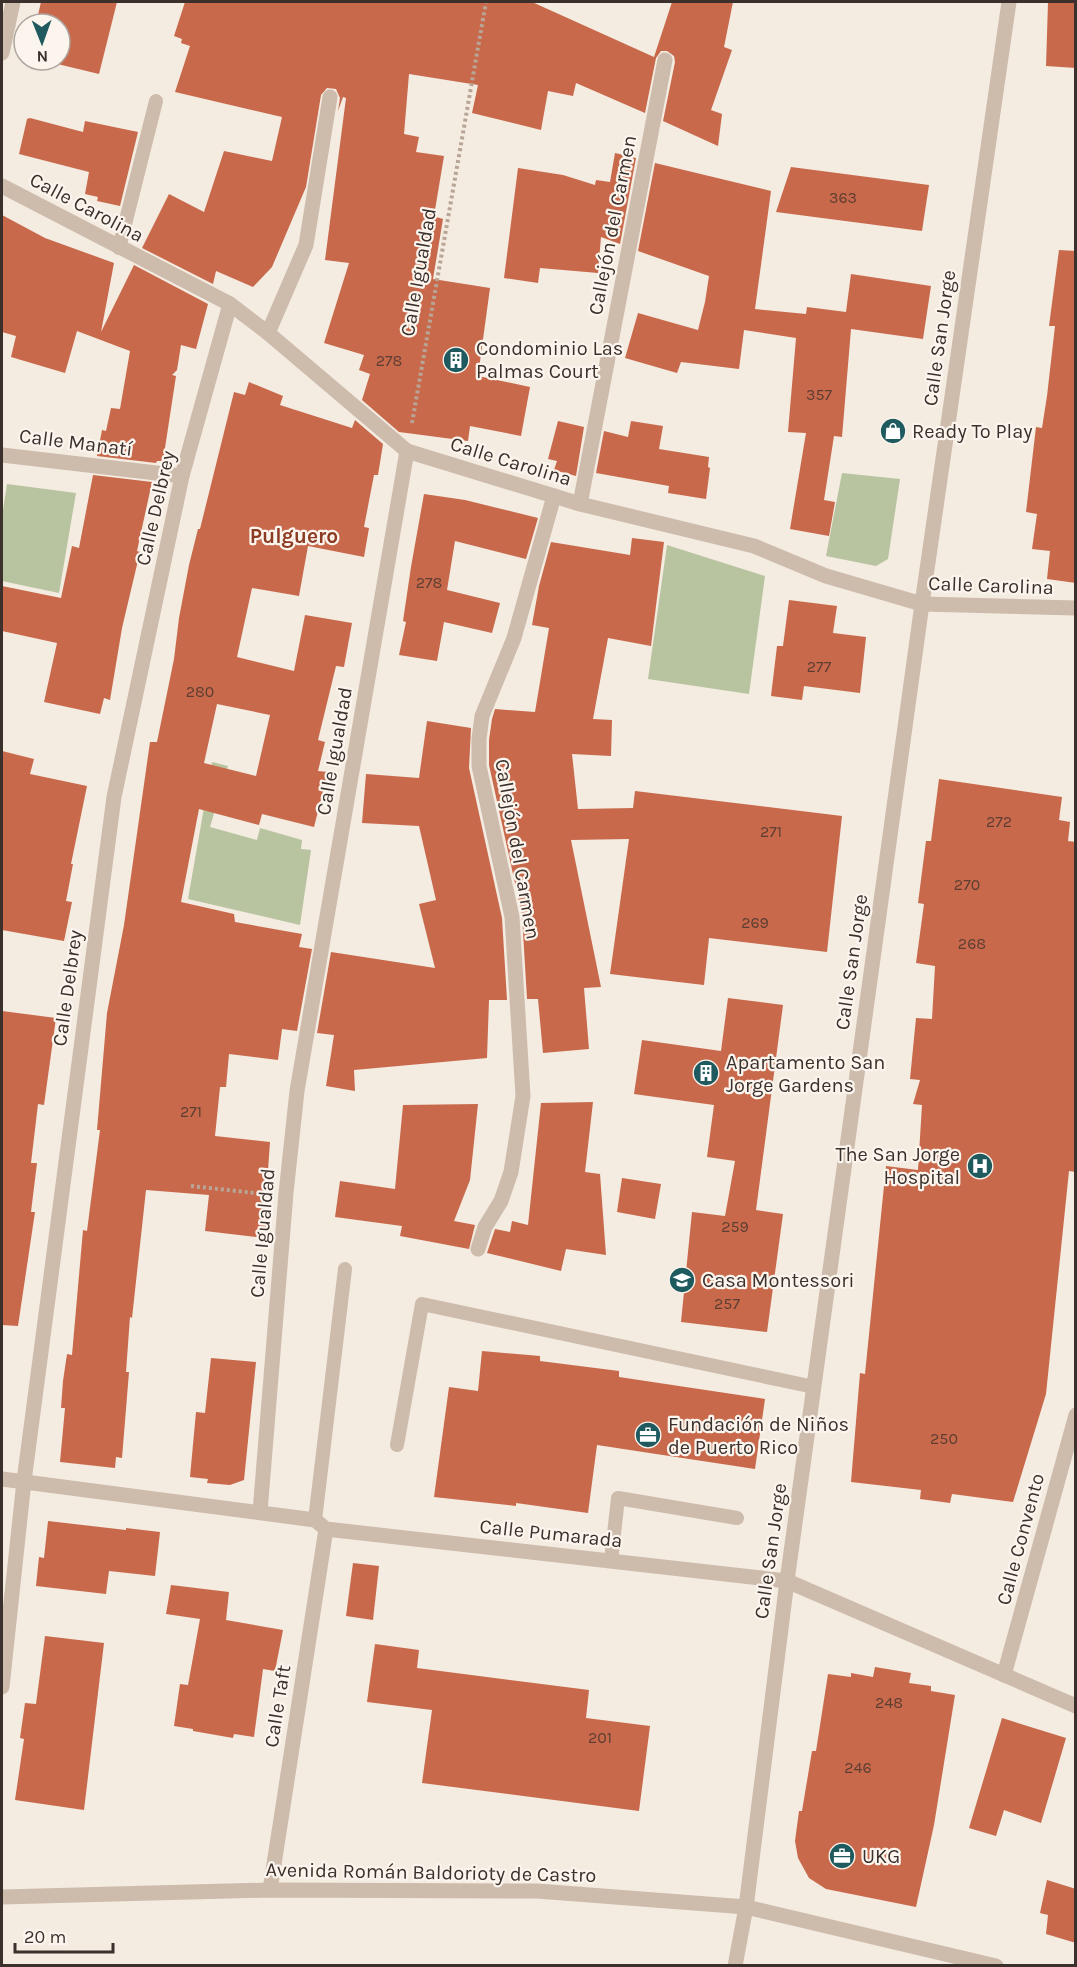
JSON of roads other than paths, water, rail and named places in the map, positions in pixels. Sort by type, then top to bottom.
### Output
[{"type":"street","points":[[2,53],[13,2]]},
{"type":"street","name":"Calle San Jorge","points":[[735,1965],[746,1907],[787,1581],[922,604],[1009,2]]},
{"type":"street","name":"Callejón del Carmen","points":[[580,504],[665,60]]},
{"type":"street","points":[[268,333],[306,245],[330,97]]},
{"type":"street","name":"Calle Carolina","points":[[2,186],[230,304],[268,333],[407,451],[580,504],[754,546],[826,576],[922,604],[1076,608]]},
{"type":"street","name":"Calle Delbrey","points":[[2,1687],[24,1481],[114,797],[182,476],[230,304]]},
{"type":"street","name":"Calle Igualdad","points":[[260,1512],[297,1091],[407,451]]},
{"type":"street","name":"Calle Manatí","points":[[2,455],[182,476]]},
{"type":"street","name":"Callejón del Carmen","points":[[478,1249],[485,1227],[501,1202],[511,1172],[523,1096],[512,918],[479,766],[479,739],[482,716],[514,639],[554,496]]},
{"type":"street","name":"Calle Convento","points":[[1004,1675],[1076,1415]]},
{"type":"street","name":"Calle Pumarada","points":[[2,1479],[260,1512],[320,1524],[787,1581],[1076,1706]]},
{"type":"street","name":"Calle Taft","points":[[270,1890],[320,1524]]},
{"type":"street","name":"Avenida Román Baldorioty de Castro","points":[[2,1897],[270,1890],[537,1891],[746,1907],[996,1965]]},
{"type":"lane","points":[[119,248],[156,101]]},
{"type":"lane","points":[[320,1524],[345,1269]]},
{"type":"lane","points":[[397,1445],[422,1304],[814,1387]]},
{"type":"lane","points":[[611,1561],[618,1498],[737,1518]]},
{"type":"place","name":"Condominio Las Palmas Court","points":[[456,360]]},
{"type":"place","name":"Ready To Play","points":[[893,431]]},
{"type":"place","name":"Apartamento San Jorge Gardens","points":[[706,1073]]},
{"type":"place","name":"The San Jorge Hospital","points":[[980,1166]]},
{"type":"place","name":"Casa Montessori","points":[[682,1280]]},
{"type":"place","name":"Fundación de Niños de Puerto Rico","points":[[648,1435]]},
{"type":"place","name":"UKG","points":[[842,1856]]},
{"type":"district","name":"Pulguero","points":[[294,536]]}]
